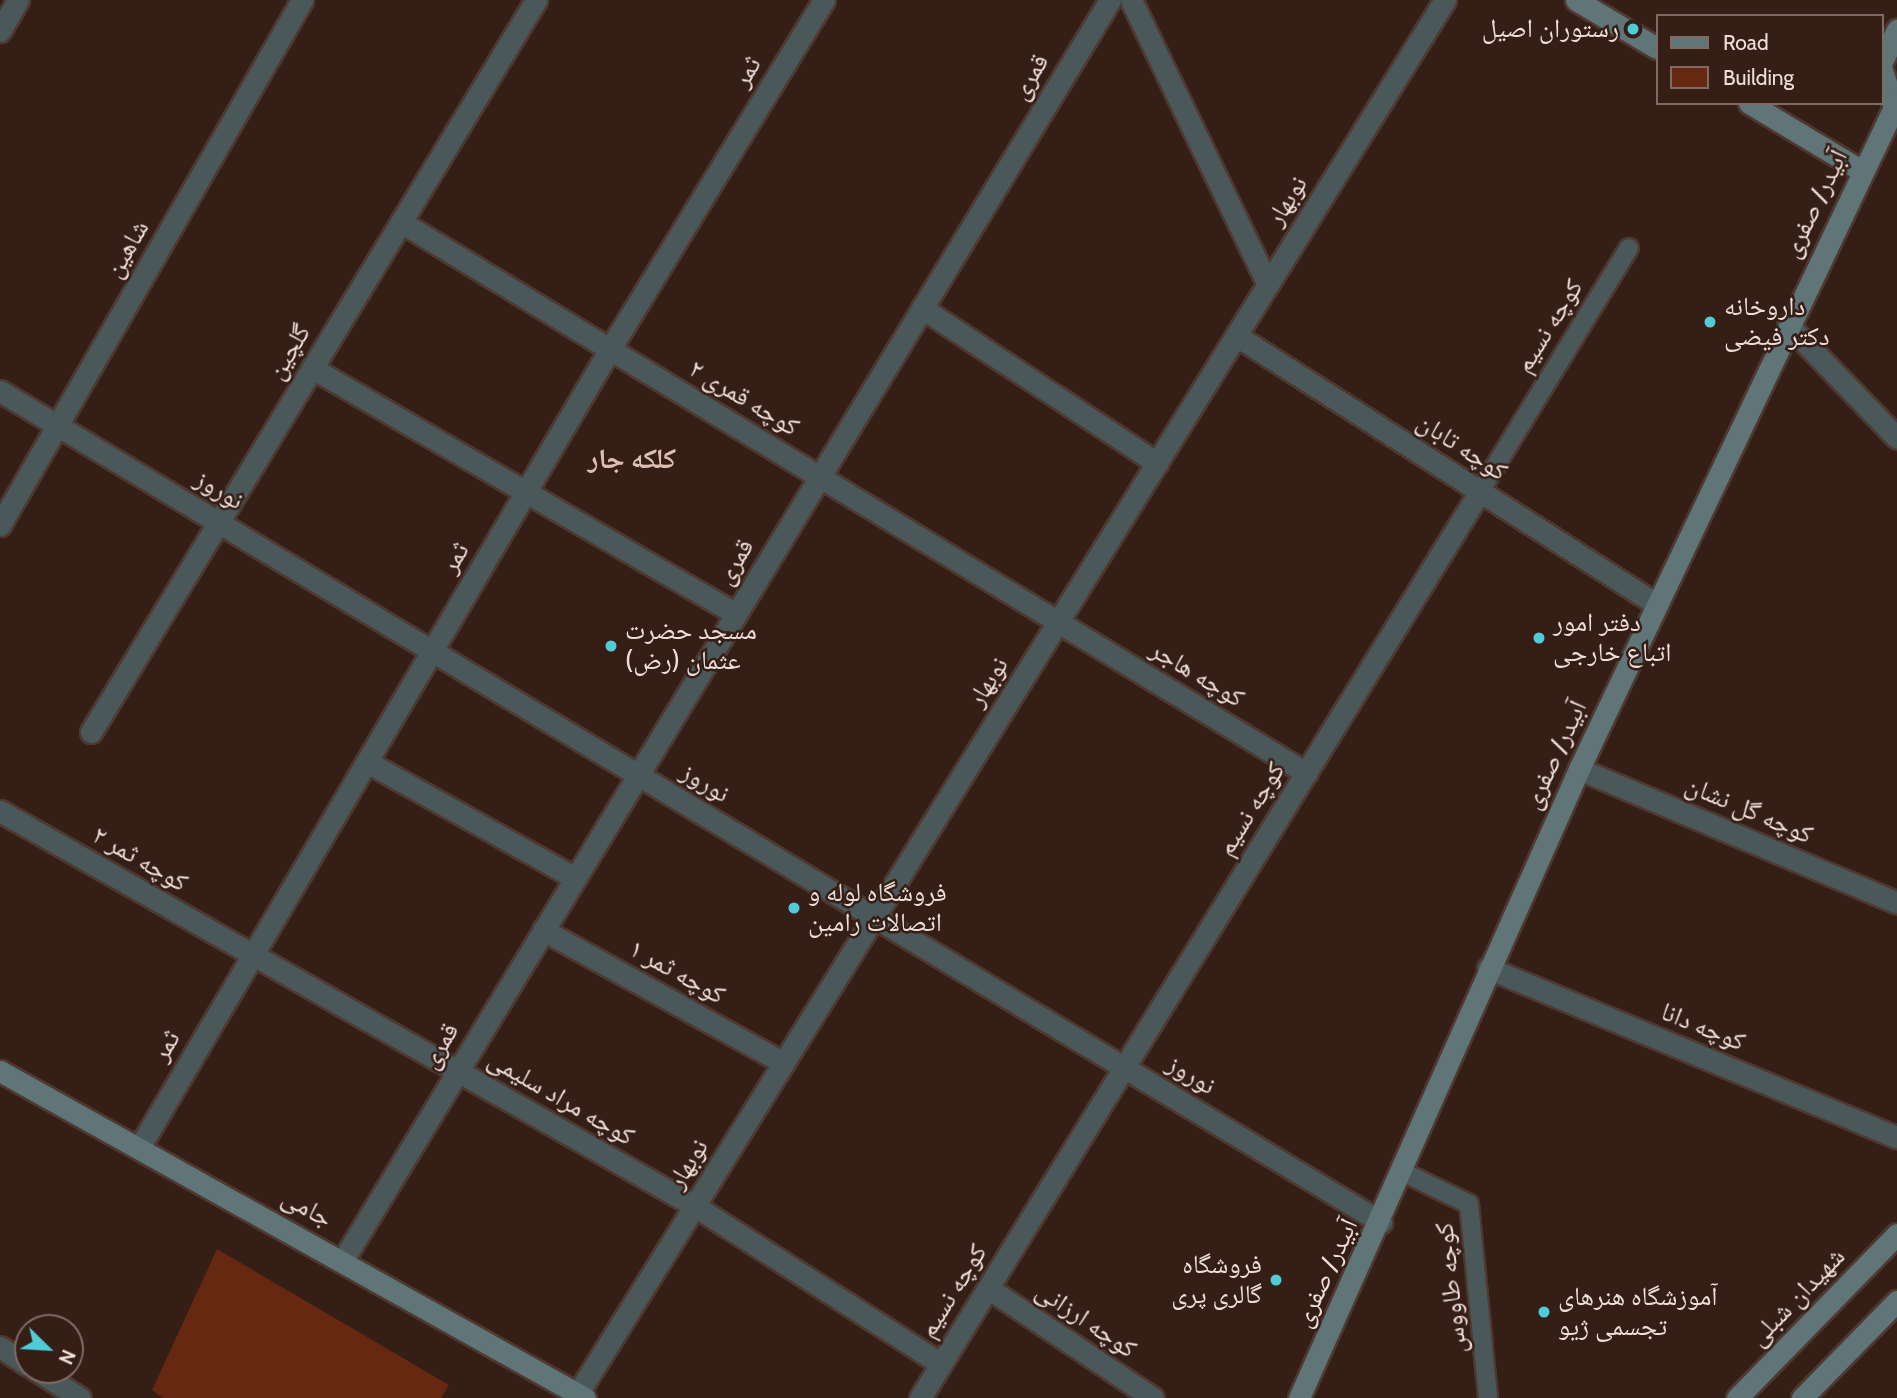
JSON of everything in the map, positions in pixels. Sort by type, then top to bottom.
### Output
[{"type":"main road","points":[[1577,0],[1656,47]]},
{"type":"main road","name":"آبیدر/ صفری","points":[[1883,60],[1897,29]]},
{"type":"main road","name":"آبیدر/ صفری","points":[[1299,1398],[1381,1222],[1488,968],[1579,769],[1895,102],[1883,70]]},
{"type":"main road","points":[[1752,105],[1862,171]]},
{"type":"main road","name":"جامی","points":[[0,1071],[343,1260],[579,1397]]},
{"type":"main road","name":"شهیدان شبلی","points":[[1737,1398],[1897,1234]]},
{"type":"main road","points":[[1802,1398],[1897,1301]]},
{"type":"street","points":[[0,31],[18,0]]},
{"type":"street","name":"شاهین","points":[[0,525],[302,0]]},
{"type":"street","name":"گلچین","points":[[91,732],[536,0]]},
{"type":"street","name":"ثمر","points":[[139,1148],[610,349],[824,0]]},
{"type":"street","name":"قمری","points":[[343,1260],[1110,0]]},
{"type":"street","points":[[1131,0],[1268,285]]},
{"type":"street","name":"نوبهار","points":[[579,1397],[1445,0]]},
{"type":"street","name":"کوچه قمری ۲","points":[[401,222],[1058,622]]},
{"type":"street","points":[[922,308],[1157,463]]},
{"type":"street","points":[[1788,324],[1897,438]]},
{"type":"street","name":"کوچه تابان","points":[[1237,336],[1657,605]]},
{"type":"street","points":[[312,368],[736,614]]},
{"type":"street","name":"نوروز","points":[[0,391],[1381,1222]]},
{"type":"street","name":"کوچه نسیم","points":[[920,1398],[1480,491]]},
{"type":"street","name":"کوچه هاجر","points":[[1058,622],[1306,773]]},
{"type":"street","points":[[367,762],[575,878]]},
{"type":"street","name":"کوچه گل نشان","points":[[1579,769],[1897,903]]},
{"type":"street","name":"کوچه ثمر ۲","points":[[0,811],[253,955]]},
{"type":"street","name":"کوچه ثمر ۱","points":[[543,930],[784,1063]]},
{"type":"street","name":"کوچه مراد سلیمی","points":[[253,955],[695,1206],[941,1364]]},
{"type":"street","name":"کوچه دانا","points":[[1488,968],[1897,1137]]},
{"type":"street","name":"کوچه ارزانی","points":[[988,1288],[1153,1398]]},
{"type":"street","points":[[58,1384],[80,1398]]},
{"type":"lane","name":"کوچه نسیم","points":[[1480,491],[1629,248]]},
{"type":"lane","name":"کوچه طاووس","points":[[1403,1172],[1469,1204],[1488,1398]]},
{"type":"building","points":[[217,1249],[449,1385],[441,1398],[163,1398],[152,1390]]},
{"type":"place","name":"رستوران اصیل","points":[[1633,29]]},
{"type":"place","name":"داروخانه دکتر فیضی","points":[[1710,322]]},
{"type":"place","name":"دفتر امور اتباع خارجی","points":[[1539,638]]},
{"type":"place","name":"مسجد حضرت عثمان (رض)","points":[[611,646]]},
{"type":"place","name":"فروشگاه لوله و اتصالات رامین","points":[[794,908]]},
{"type":"place","name":"فروشگاه گالری پری","points":[[1276,1280]]},
{"type":"place","name":"آموزشگاە هنرهای تجسمی ژیو","points":[[1544,1312]]},
{"type":"district","name":"کلکه جار","points":[[632,458]]}]
